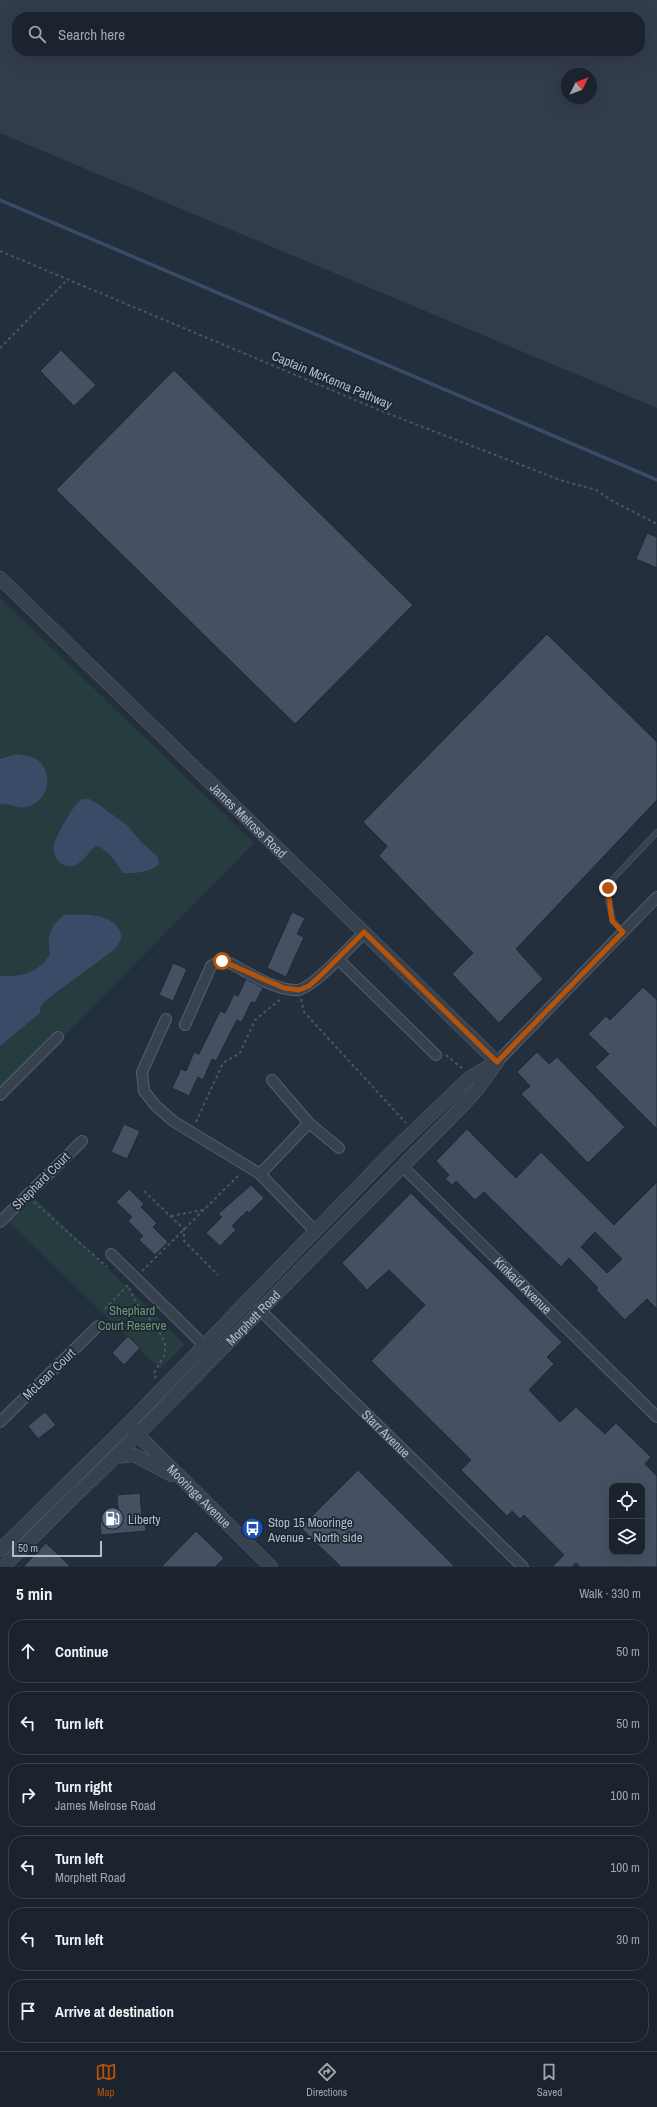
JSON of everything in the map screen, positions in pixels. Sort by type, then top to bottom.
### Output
[{"type":"street","name":"James Melrose Road","points":[[0,578],[497,1062]]},
{"type":"street","name":"Morphett Road","points":[[0,1550],[205,1346],[255,1304],[402,1166],[477,1090],[497,1062],[657,897]]},
{"type":"street","points":[[185,1025],[211,966],[216,962],[222,961],[230,963],[285,988],[299,990],[309,986],[364,932]]},
{"type":"street","points":[[338,958],[436,1055]]},
{"type":"street","points":[[166,1019],[142,1072],[144,1091],[155,1105],[173,1121],[260,1174],[316,1232]]},
{"type":"street","points":[[0,1095],[58,1037]]},
{"type":"street","name":"Morphett Road","points":[[2,1567],[138,1434],[255,1304],[316,1232],[390,1154],[468,1079],[497,1062]]},
{"type":"street","points":[[272,1080],[309,1123],[338,1148]]},
{"type":"street","points":[[260,1174],[309,1123]]},
{"type":"street","name":"Shephard Court","points":[[0,1222],[82,1141]]},
{"type":"street","name":"Kinkaid Avenue","points":[[390,1154],[657,1417]]},
{"type":"street","points":[[111,1254],[205,1346]]},
{"type":"street","name":"Starr Avenue","points":[[255,1304],[523,1567]]},
{"type":"street","name":"McLean Court","points":[[0,1422],[98,1326]]},
{"type":"street","name":"Mooringe Avenue","points":[[127,1425],[138,1434],[271,1567]]},
{"type":"street","points":[[114,1457],[134,1456],[170,1474],[205,1501]]},
{"type":"lane","points":[[623,932],[612,921],[607,895],[609,883],[657,832]]},
{"type":"path","name":"Captain McKenna Pathway","points":[[0,251],[379,410],[560,480],[596,490],[614,502],[657,524]]},
{"type":"path","points":[[0,348],[68,279]]},
{"type":"path","points":[[192,1132],[223,1064],[240,1053],[255,1020],[282,998],[285,988]]},
{"type":"path","points":[[299,990],[304,1012],[409,1126]]},
{"type":"path","points":[[436,1055],[444,1053],[463,1070]]},
{"type":"path","points":[[105,1309],[247,1166]]},
{"type":"path","points":[[144,1191],[184,1229],[184,1241],[218,1275]]},
{"type":"path","points":[[26,1196],[111,1271]]},
{"type":"path","points":[[171,1216],[203,1210]]},
{"type":"path","points":[[122,1281],[128,1286],[136,1303],[157,1328],[165,1343],[165,1354],[154,1373],[154,1377],[160,1383]]},
{"type":"shaded area","points":[[0,0],[657,0],[657,408],[0,133]]},
{"type":"green space","points":[[0,598],[254,843],[2,1099],[0,1099]]},
{"type":"green space","name":"Shephard Court Reserve","points":[[35,1198],[185,1344],[160,1369],[9,1222]]},
{"type":"water","points":[[16,754],[29,756],[38,760],[47,775],[44,794],[34,804],[27,807],[0,804],[0,759]]},
{"type":"water","points":[[82,799],[89,799],[98,804],[128,826],[141,842],[158,857],[159,864],[152,869],[142,872],[123,873],[115,860],[108,853],[96,846],[76,865],[63,865],[55,856],[54,845],[70,813]]},
{"type":"water","points":[[64,915],[90,915],[106,919],[113,923],[122,937],[115,949],[46,1000],[40,1008],[40,1013],[0,1046],[0,976],[15,976],[35,970],[40,966],[50,954],[50,932],[55,924]]},
{"type":"building","points":[[61,350],[96,385],[74,406],[40,371]]},
{"type":"building","points":[[174,370],[413,605],[295,724],[56,490]]},
{"type":"building","points":[[647,533],[657,537],[657,568],[636,559]]},
{"type":"building","points":[[547,634],[657,742],[657,800],[516,949],[543,979],[499,1023],[452,974],[473,953],[379,856],[387,846],[363,822]]},
{"type":"building","points":[[292,912],[305,918],[297,934],[304,937],[286,977],[267,968]]},
{"type":"building","points":[[173,963],[187,969],[173,1001],[159,995]]},
{"type":"building","points":[[246,979],[263,988],[255,1003],[251,1002],[242,1022],[237,1020],[216,1061],[212,1059],[203,1080],[198,1077],[189,1096],[172,1088],[181,1069],[186,1071],[194,1052],[199,1054],[220,1011],[225,1013],[234,994],[238,996]]},
{"type":"building","points":[[643,987],[657,1000],[657,1129],[595,1067],[609,1054],[588,1034],[606,1016],[610,1020]]},
{"type":"building","points":[[537,1052],[549,1064],[557,1057],[625,1127],[588,1163],[521,1094],[530,1086],[517,1072]]},
{"type":"building","points":[[124,1124],[140,1131],[127,1159],[111,1152]]},
{"type":"building","points":[[467,1129],[516,1178],[541,1152],[614,1225],[657,1182],[657,1309],[647,1299],[625,1320],[596,1290],[598,1288],[569,1258],[561,1267],[484,1192],[475,1200],[456,1181],[452,1185],[445,1179],[449,1175],[436,1161]],"holes":[[[595,1232],[622,1259],[607,1273],[581,1247]]]},
{"type":"building","points":[[251,1185],[264,1198],[249,1213],[247,1211],[232,1226],[236,1230],[220,1246],[206,1233],[222,1217],[218,1214]]},
{"type":"building","points":[[129,1189],[144,1204],[141,1207],[157,1223],[153,1227],[168,1242],[155,1255],[139,1240],[143,1236],[128,1221],[132,1217],[116,1202]]},
{"type":"building","points":[[411,1193],[562,1342],[547,1357],[554,1364],[529,1390],[560,1422],[576,1407],[605,1434],[616,1423],[651,1457],[645,1464],[657,1476],[657,1567],[580,1567],[576,1563],[572,1567],[552,1567],[564,1555],[524,1515],[520,1519],[512,1511],[507,1516],[461,1470],[471,1460],[371,1361],[425,1305],[389,1270],[367,1290],[342,1263]]},
{"type":"building","points":[[128,1336],[140,1348],[124,1365],[112,1353]]},
{"type":"building","points":[[45,1412],[56,1425],[38,1439],[28,1426]]},
{"type":"building","points":[[358,1470],[455,1567],[341,1567],[305,1532],[301,1527]]},
{"type":"building","points":[[140,1493],[142,1517],[145,1517],[146,1531],[101,1535],[100,1521],[119,1520],[117,1495]]},
{"type":"building","points":[[196,1531],[224,1558],[215,1567],[161,1567]]},
{"type":"building","points":[[46,1543],[71,1567],[23,1567]]},
{"type":"waterway","points":[[0,200],[657,480]]},
{"type":"place","name":"Liberty","points":[[113,1519]]},
{"type":"place","name":"Stop 15 Mooringe Avenue - North side","points":[[253,1529]]},
{"type":"route","points":[[222,961],[230,963],[284,988],[299,990],[309,986],[364,932],[497,1062],[623,932],[612,921],[607,895],[608,888]]}]
